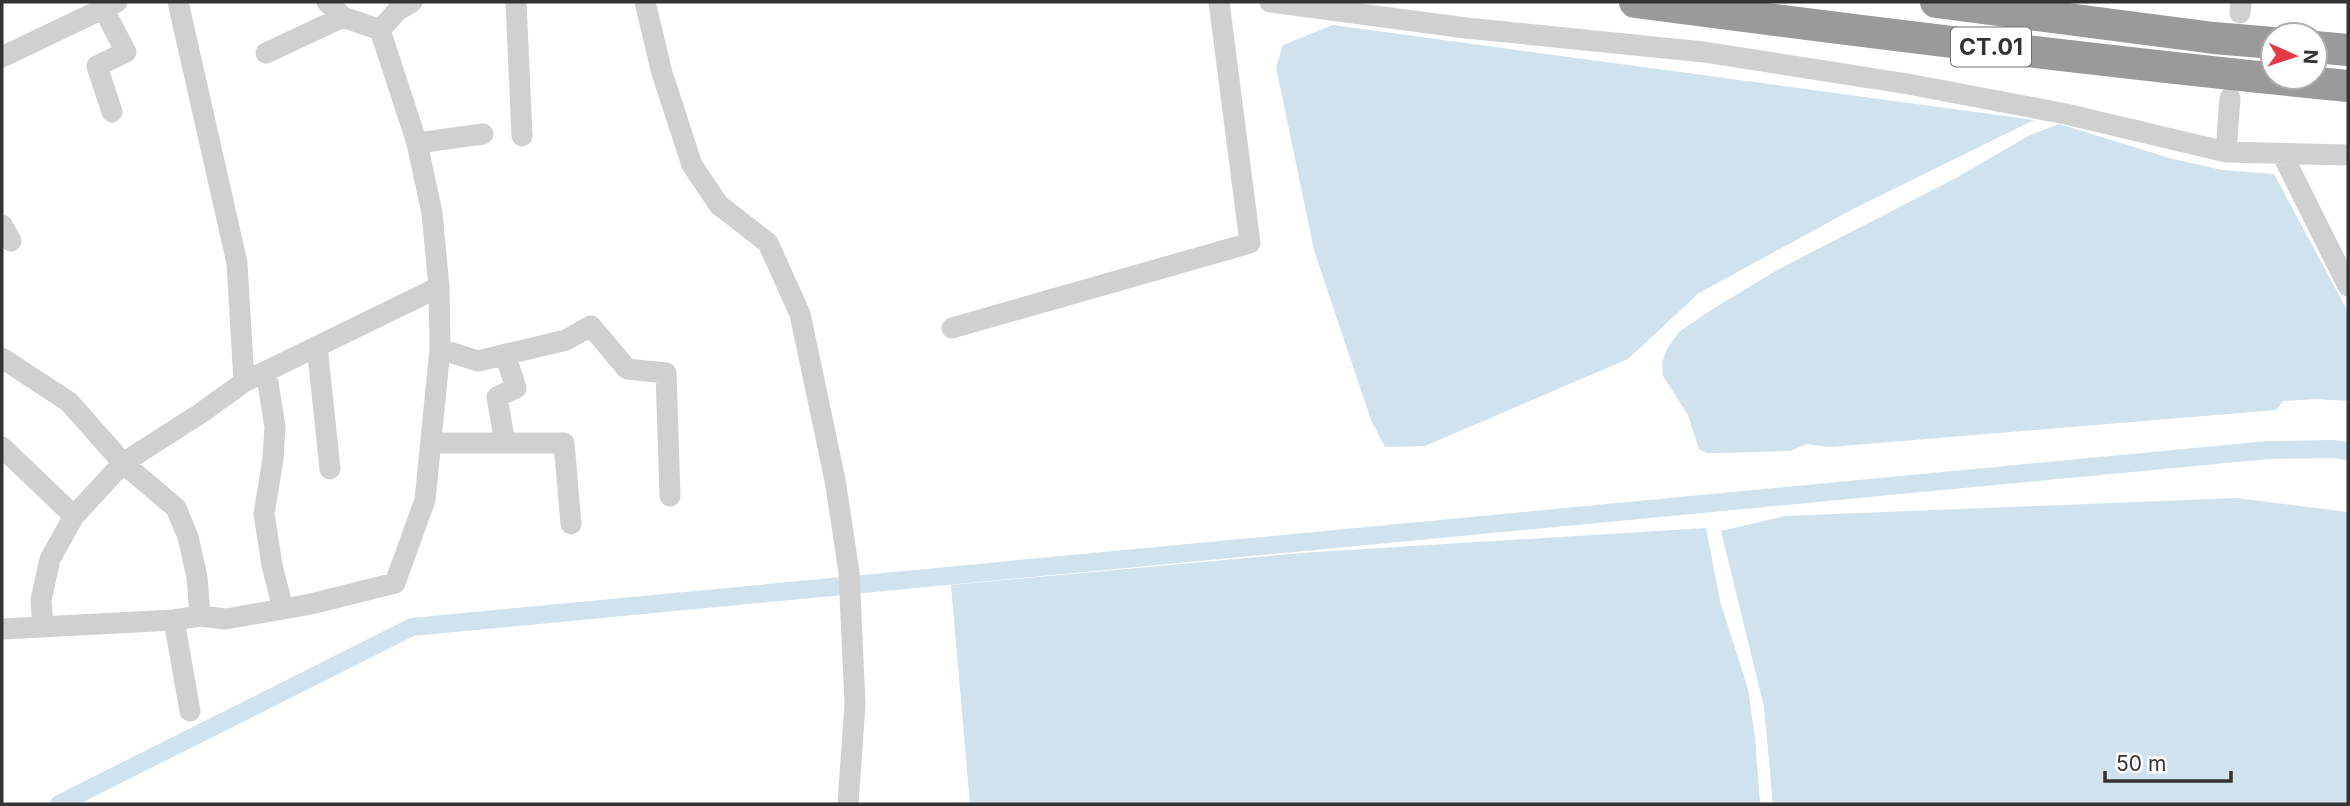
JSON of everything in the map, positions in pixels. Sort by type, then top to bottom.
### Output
[{"type":"highway","name":"CT.01","points":[[1635,2],[1891,36],[2348,86]]},
{"type":"highway","name":"CT.01","points":[[1936,2],[2259,42]]},
{"type":"highway","points":[[2329,48],[2348,50]]},
{"type":"street","points":[[178,2],[237,262],[244,382]]},
{"type":"street","points":[[327,2],[342,17],[380,30]]},
{"type":"street","points":[[380,30],[397,11],[412,2]]},
{"type":"street","points":[[516,2],[522,136]]},
{"type":"street","points":[[645,2],[662,73],[692,165],[719,205],[768,243],[800,314],[835,480],[849,572],[855,704],[848,804]]},
{"type":"street","points":[[952,328],[1250,243],[1219,2]]},
{"type":"street","points":[[1270,2],[1466,28],[1704,52],[1908,84],[2053,112],[2226,152],[2348,155]]},
{"type":"street","points":[[2,57],[110,5],[126,52],[97,66],[112,111]]},
{"type":"street","points":[[266,53],[342,17]]},
{"type":"street","points":[[2,629],[174,620],[200,616],[226,619],[396,583],[425,500],[440,349],[439,287],[432,213],[417,143],[380,30]]},
{"type":"street","points":[[2226,152],[2230,99]]},
{"type":"street","points":[[417,143],[483,134]]},
{"type":"street","points":[[2292,154],[2348,286]]},
{"type":"street","points":[[43,627],[41,600],[50,559],[74,516],[123,463],[244,382],[439,287]]},
{"type":"street","points":[[440,349],[478,361],[566,340],[591,326],[627,369],[666,373],[670,496]]},
{"type":"street","points":[[317,346],[330,469]]},
{"type":"street","points":[[505,355],[516,388],[497,397],[505,443]]},
{"type":"street","points":[[2,358],[69,402],[123,463],[176,508],[188,537],[197,577],[200,616]]},
{"type":"street","points":[[266,371],[275,427],[264,514],[282,609]]},
{"type":"street","points":[[431,443],[564,443],[571,524]]},
{"type":"street","points":[[2,447],[74,516]]},
{"type":"street","points":[[174,620],[190,711]]},
{"type":"water","points":[[1333,25],[2034,120],[1853,209],[1699,293],[1628,359],[1425,446],[1385,447],[1371,420],[1314,250],[1276,67],[1283,45]]},
{"type":"water","points":[[2059,124],[2173,159],[2222,170],[2274,174],[2348,312],[2348,401],[2283,401],[2276,410],[1830,447],[1807,444],[1790,451],[1706,453],[1699,449],[1688,415],[1663,376],[1662,362],[1679,332],[1777,270],[1956,178],[2030,135]]},
{"type":"water","points":[[2236,498],[2348,512],[2348,804],[1773,804],[1764,707],[1721,531],[1785,516]]},
{"type":"water","points":[[1706,528],[1720,601],[1748,689],[1760,804],[970,804],[951,585],[1301,553]]},
{"type":"waterway","points":[[59,804],[412,627],[2268,450],[2348,451]]}]
